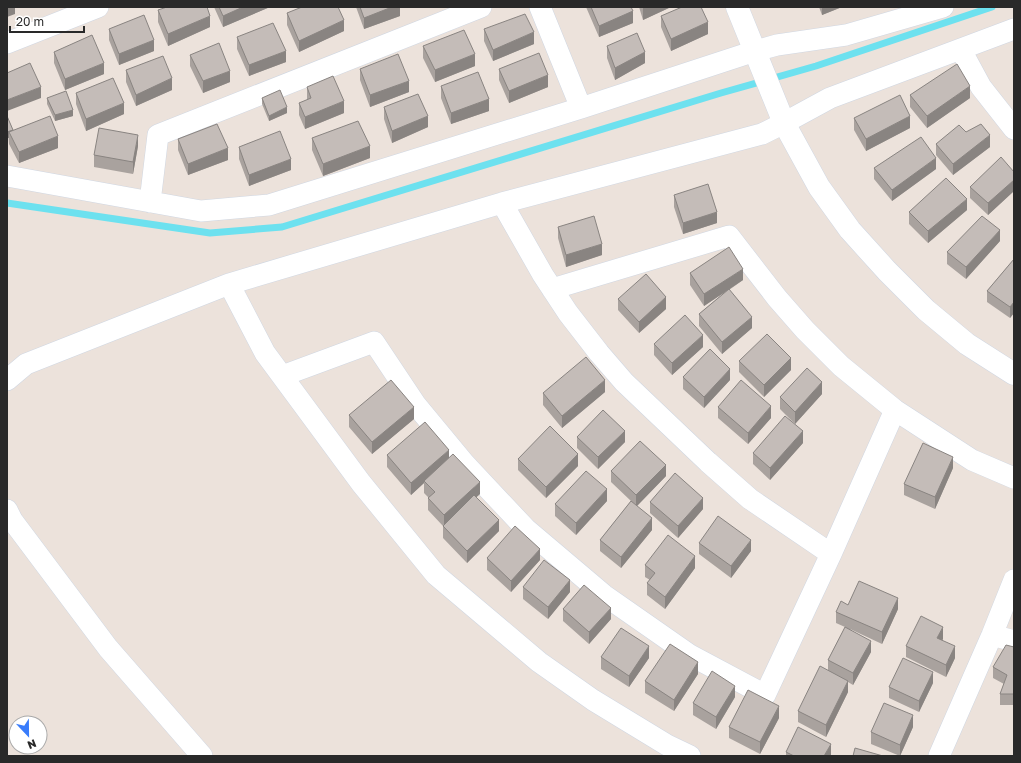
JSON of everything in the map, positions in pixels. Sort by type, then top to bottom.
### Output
[{"type":"street","points":[[7,43],[98,7]]},
{"type":"street","points":[[150,202],[158,134],[481,7]]},
{"type":"street","points":[[540,7],[582,108]]},
{"type":"street","points":[[737,7],[784,123],[819,187],[850,230],[887,271],[926,310],[966,344],[1014,374]]},
{"type":"street","points":[[7,176],[201,211],[269,205],[582,108],[755,51],[777,45],[846,35],[943,7]]},
{"type":"street","points":[[7,380],[26,364],[228,284],[502,203],[762,134],[830,98],[1014,29]]},
{"type":"street","points":[[961,50],[981,87],[1014,129]]},
{"type":"street","points":[[502,203],[552,289],[568,313],[624,382],[708,462],[750,499],[832,554]]},
{"type":"street","points":[[552,289],[729,236],[777,298],[805,330],[842,366],[895,410],[972,460],[1014,478]]},
{"type":"street","points":[[228,284],[264,353],[362,483],[436,575],[545,666],[593,700],[667,745],[690,756]]},
{"type":"street","points":[[282,376],[374,342],[416,405],[464,463],[526,529],[604,595],[676,646],[765,695],[832,554],[895,410]]},
{"type":"street","points":[[7,510],[12,520],[108,648],[202,756]]},
{"type":"street","points":[[939,756],[992,635],[1014,580]]},
{"type":"street","points":[[992,635],[1014,641]]},
{"type":"building","points":[[167,7],[207,7],[210,16],[168,34],[158,10]]},
{"type":"building","points":[[219,7],[243,7],[223,16]]},
{"type":"building","points":[[302,7],[338,7],[344,20],[299,41],[287,13]]},
{"type":"building","points":[[360,7],[392,7],[364,18]]},
{"type":"building","points":[[591,7],[631,7],[633,11],[599,26]]},
{"type":"building","points":[[682,7],[701,7],[708,22],[671,39],[661,16]]},
{"type":"building","points":[[525,14],[534,32],[493,50],[484,29]]},
{"type":"building","points":[[144,15],[154,40],[119,54],[109,29]]},
{"type":"building","points":[[273,23],[286,51],[249,65],[237,37]]},
{"type":"building","points":[[464,30],[475,54],[435,70],[423,46]]},
{"type":"building","points":[[637,33],[645,52],[615,68],[607,46]]},
{"type":"building","points":[[92,35],[104,63],[65,79],[54,52]]},
{"type":"building","points":[[219,43],[230,71],[203,81],[190,55]]},
{"type":"building","points":[[539,53],[548,75],[509,91],[499,69]]},
{"type":"building","points":[[398,54],[409,81],[370,95],[360,69]]},
{"type":"building","points":[[163,56],[172,78],[136,95],[126,70]]},
{"type":"building","points":[[30,63],[41,87],[7,100],[7,73]]},
{"type":"building","points":[[957,64],[970,86],[927,116],[910,95]]},
{"type":"building","points":[[478,72],[489,99],[451,113],[441,86]]},
{"type":"building","points":[[333,76],[344,101],[305,117],[299,103],[311,98],[307,87]]},
{"type":"building","points":[[113,78],[124,103],[86,119],[76,93]]},
{"type":"building","points":[[280,90],[287,107],[269,116],[262,98]]},
{"type":"building","points":[[66,91],[73,110],[55,115],[47,98]]},
{"type":"building","points":[[418,94],[428,116],[392,131],[384,107]]},
{"type":"building","points":[[900,95],[910,116],[866,139],[854,118]]},
{"type":"building","points":[[7,116],[13,130],[7,132]]},
{"type":"building","points":[[50,116],[58,136],[19,152],[9,132]]},
{"type":"building","points":[[358,121],[370,146],[323,164],[312,138]]},
{"type":"building","points":[[217,124],[228,148],[188,164],[178,139]]},
{"type":"building","points":[[981,124],[990,135],[953,164],[936,144],[959,125],[966,132]]},
{"type":"building","points":[[99,128],[138,135],[133,162],[94,155]]},
{"type":"building","points":[[280,131],[291,159],[249,175],[239,147]]},
{"type":"building","points":[[921,137],[936,158],[892,190],[874,168]]},
{"type":"building","points":[[1001,157],[1014,172],[1014,180],[988,203],[970,187]]},
{"type":"building","points":[[946,178],[967,199],[928,231],[909,212]]},
{"type":"building","points":[[708,184],[717,212],[683,223],[674,195]]},
{"type":"building","points":[[594,216],[602,244],[566,255],[558,227]]},
{"type":"building","points":[[982,216],[1000,230],[966,267],[947,252]]},
{"type":"building","points":[[729,247],[743,269],[704,294],[690,273]]},
{"type":"building","points":[[1014,259],[1014,302],[1010,307],[987,291]]},
{"type":"building","points":[[646,274],[666,297],[639,322],[618,299]]},
{"type":"building","points":[[729,289],[752,317],[722,342],[699,314]]},
{"type":"building","points":[[685,315],[703,335],[672,363],[654,344]]},
{"type":"building","points":[[767,334],[791,358],[764,385],[739,361]]},
{"type":"building","points":[[710,349],[730,369],[704,397],[683,377]]},
{"type":"building","points":[[586,357],[605,380],[562,416],[543,393]]},
{"type":"building","points":[[807,368],[822,382],[795,412],[780,397]]},
{"type":"building","points":[[391,380],[414,407],[372,442],[349,415]]},
{"type":"building","points":[[741,380],[771,406],[748,433],[718,407]]},
{"type":"building","points":[[603,410],[625,431],[598,457],[577,437]]},
{"type":"building","points":[[785,416],[803,431],[770,468],[753,453]]},
{"type":"building","points":[[425,422],[449,450],[411,483],[387,455]]},
{"type":"building","points":[[550,426],[578,454],[546,487],[518,459]]},
{"type":"building","points":[[640,441],[666,465],[636,495],[611,471]]},
{"type":"building","points":[[923,443],[953,457],[935,497],[904,484]]},
{"type":"building","points":[[453,454],[480,482],[444,515],[428,498],[435,492],[424,481]]},
{"type":"building","points":[[586,471],[607,489],[576,523],[555,504]]},
{"type":"building","points":[[675,473],[703,498],[678,526],[650,502]]},
{"type":"building","points":[[474,495],[499,520],[467,551],[443,526]]},
{"type":"building","points":[[631,501],[652,518],[621,557],[600,540]]},
{"type":"building","points":[[718,516],[751,540],[731,566],[699,543]]},
{"type":"building","points":[[515,526],[540,549],[511,581],[487,558]]},
{"type":"building","points":[[668,535],[695,556],[665,597],[647,583],[655,573],[645,565]]},
{"type":"building","points":[[544,560],[570,580],[548,607],[523,587]]},
{"type":"building","points":[[859,581],[898,598],[882,632],[836,612],[841,601],[848,605]]},
{"type":"building","points":[[584,585],[611,608],[589,632],[563,609]]},
{"type":"building","points":[[921,616],[943,627],[937,638],[955,646],[946,665],[906,646]]},
{"type":"building","points":[[845,627],[871,641],[853,673],[828,660]]},
{"type":"building","points":[[621,628],[649,646],[629,676],[601,657]]},
{"type":"building","points":[[670,644],[698,662],[674,700],[645,681]]},
{"type":"building","points":[[1006,645],[1014,647],[1014,694],[1000,694],[1007,675],[993,667]]},
{"type":"building","points":[[903,658],[933,672],[919,701],[889,687]]},
{"type":"building","points":[[820,666],[848,681],[826,725],[798,711]]},
{"type":"building","points":[[712,671],[735,686],[716,717],[693,703]]},
{"type":"building","points":[[748,690],[779,706],[760,742],[729,727]]},
{"type":"building","points":[[884,703],[913,715],[900,745],[871,732]]},
{"type":"building","points":[[798,727],[831,744],[824,756],[794,756],[786,752]]},
{"type":"building","points":[[855,748],[883,756],[853,756]]},
{"type":"waterway","points":[[7,203],[210,233],[282,227],[721,93],[816,66],[992,7]]}]
